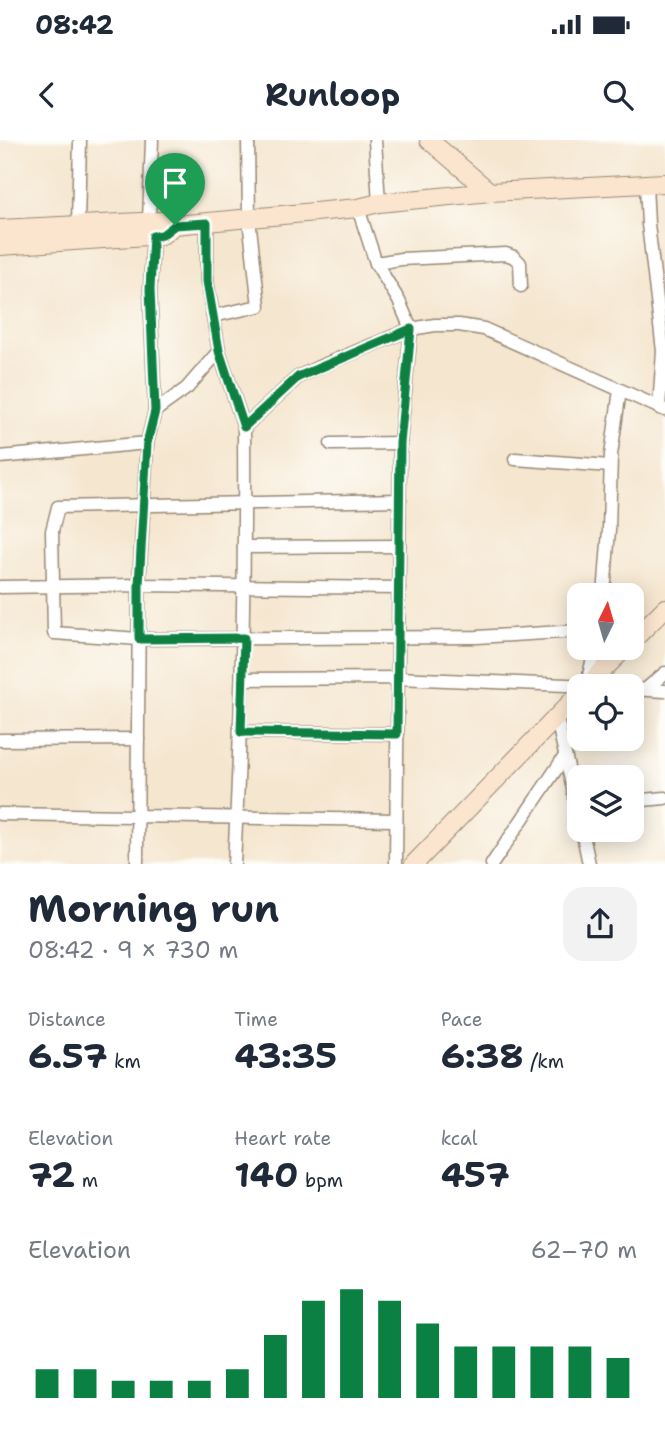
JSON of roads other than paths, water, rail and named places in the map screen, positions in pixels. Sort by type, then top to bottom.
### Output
[{"type":"street","points":[[78,224],[80,140]]},
{"type":"street","points":[[137,864],[139,585],[147,443],[155,411],[150,289],[152,140]]},
{"type":"street","points":[[213,316],[259,306],[249,219],[248,140]]},
{"type":"street","points":[[375,140],[379,203]]},
{"type":"street","points":[[429,140],[490,192]]},
{"type":"street","points":[[0,229],[78,224],[151,229],[162,235],[175,225],[358,208],[379,203],[490,192],[665,183]]},
{"type":"street","points":[[244,427],[298,377],[411,329],[435,325],[484,329],[662,409],[663,351],[646,184]]},
{"type":"street","points":[[358,208],[376,263],[399,300],[411,329],[400,443],[396,864]]},
{"type":"street","points":[[207,223],[207,281],[219,351],[244,427],[244,638],[234,864]]},
{"type":"street","points":[[0,246],[151,229]]},
{"type":"street","points":[[376,263],[401,259],[506,254],[520,263],[521,286]]},
{"type":"street","points":[[155,411],[187,388],[219,351]]},
{"type":"street","points":[[605,583],[611,466],[620,390]]},
{"type":"street","points":[[0,457],[147,443]]},
{"type":"street","points":[[331,444],[400,443]]},
{"type":"street","points":[[514,459],[611,466]]},
{"type":"street","points":[[400,500],[58,507],[52,531],[54,634],[139,639],[398,638],[567,632]]},
{"type":"street","points":[[244,547],[399,546]]},
{"type":"street","points":[[0,587],[139,585],[399,588]]},
{"type":"street","points":[[644,629],[665,608]]},
{"type":"street","points":[[600,674],[613,660]]},
{"type":"street","points":[[646,690],[665,673]]},
{"type":"street","points":[[243,679],[398,678],[567,685]]},
{"type":"street","points":[[646,690],[665,691]]},
{"type":"street","points":[[414,864],[567,708]]},
{"type":"street","points":[[557,719],[567,765]]},
{"type":"street","points":[[241,732],[397,734]]},
{"type":"street","points":[[0,740],[138,739]]},
{"type":"street","points":[[492,864],[565,756]]},
{"type":"street","points":[[644,800],[665,798]]},
{"type":"street","points":[[0,814],[396,820]]},
{"type":"street","points":[[584,842],[589,864]]}]
